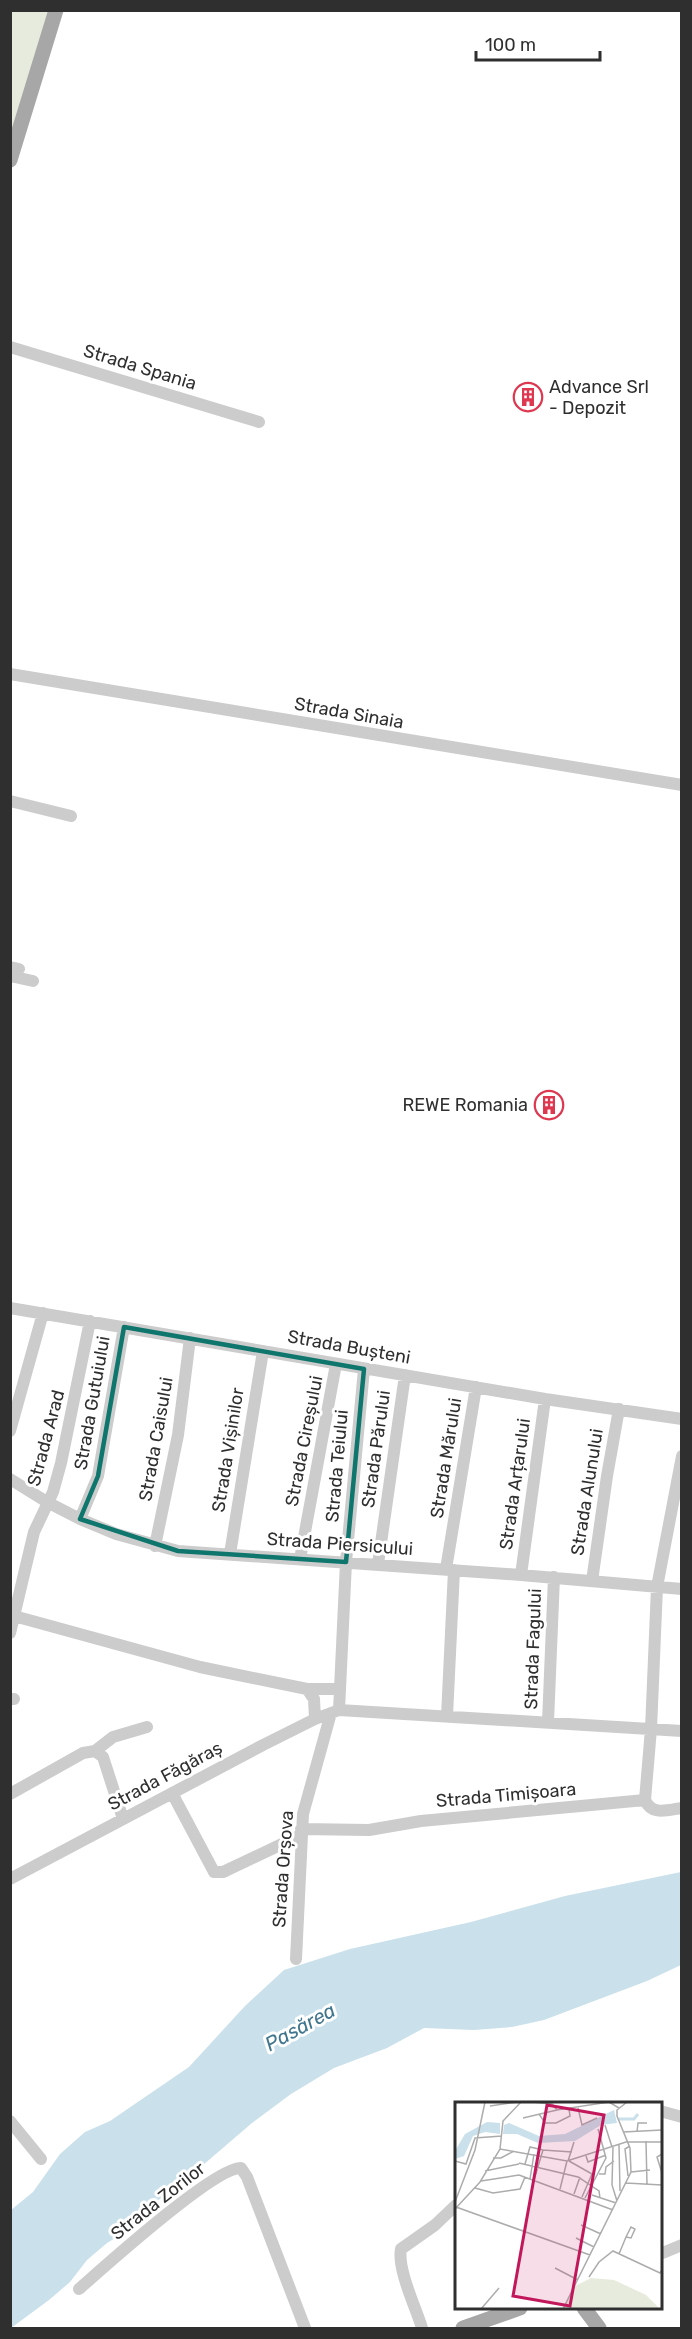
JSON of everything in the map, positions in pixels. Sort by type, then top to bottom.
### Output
[{"type":"main road","points":[[10,160],[56,10]]},
{"type":"main road","points":[[463,2328],[515,2309]]},
{"type":"main road","points":[[585,2309],[599,2328]]},
{"type":"street","name":"Strada Spania","points":[[10,347],[259,422]]},
{"type":"street","name":"Strada Sinaia","points":[[10,674],[681,785]]},
{"type":"street","points":[[10,801],[71,816]]},
{"type":"street","points":[[13,971],[33,981]]},
{"type":"street","name":"Strada Bușteni","points":[[10,1308],[545,1399],[681,1419]]},
{"type":"street","points":[[10,1431],[43,1313]]},
{"type":"street","name":"Strada Arad","points":[[10,1633],[34,1532],[53,1492],[61,1463],[90,1321]]},
{"type":"street","name":"Strada Gutuiului","points":[[80,1519],[98,1476],[124,1327]]},
{"type":"street","name":"Strada Caisului","points":[[155,1546],[178,1435],[190,1338]]},
{"type":"street","name":"Strada Vișinilor","points":[[230,1554],[263,1351]]},
{"type":"street","name":"Strada Cireșului","points":[[300,1559],[336,1364]]},
{"type":"street","name":"Strada Teiului","points":[[335,1712],[340,1689],[346,1562],[364,1369]]},
{"type":"street","name":"Strada Părului","points":[[378,1564],[405,1375]]},
{"type":"street","name":"Strada Mărului","points":[[447,1716],[450,1570],[476,1387]]},
{"type":"street","name":"Strada Arțarului","points":[[521,1575],[545,1399]]},
{"type":"street","name":"Strada Alunului","points":[[592,1581],[606,1476],[619,1409]]},
{"type":"street","points":[[681,1456],[657,1587],[651,1730],[645,1800],[649,1808],[654,1811],[681,1809]]},
{"type":"street","name":"Strada Piersicului","points":[[10,1479],[80,1519],[155,1546],[178,1551],[554,1577],[681,1589]]},
{"type":"street","name":"Strada Fagului","points":[[548,1722],[554,1577]]},
{"type":"street","points":[[14,1616],[200,1667],[307,1689],[340,1689]]},
{"type":"street","points":[[307,1689],[314,1699],[315,1719]]},
{"type":"street","points":[[335,1712],[447,1716],[681,1731]]},
{"type":"street","name":"Strada Făgăraș","points":[[10,1879],[315,1719],[335,1712]]},
{"type":"street","name":"Strada Orșova","points":[[296,1959],[303,1814],[335,1712]]},
{"type":"street","points":[[10,1794],[82,1753],[95,1751],[100,1745],[114,1737],[147,1727]]},
{"type":"street","points":[[95,1751],[103,1757],[123,1819]]},
{"type":"street","name":"Strada Timișoara","points":[[172,1793],[214,1872],[223,1872],[301,1832],[369,1830],[430,1820],[645,1800]]},
{"type":"street","points":[[662,2112],[681,2117]]},
{"type":"street","points":[[10,2121],[41,2159]]},
{"type":"street","name":"Strada Zorilor","points":[[79,2289],[184,2200],[226,2171],[241,2169],[247,2177],[305,2328]]},
{"type":"street","points":[[422,2328],[402,2267],[401,2249],[435,2225],[455,2206]]},
{"type":"street","points":[[662,2253],[681,2245]]},
{"type":"highlighted area","points":[[124,1327],[364,1369],[346,1562],[178,1551],[80,1519],[98,1476]]},
{"type":"shaded area","points":[[11,11],[53,11],[11,146]]},
{"type":"water","name":"Pasărea","points":[[681,1872],[681,1965],[647,1981],[544,2020],[512,2027],[474,2030],[424,2028],[387,2048],[334,2068],[291,2094],[252,2123],[182,2183],[146,2209],[127,2231],[107,2243],[87,2260],[70,2282],[49,2300],[11,2328],[11,2210],[33,2192],[60,2154],[85,2132],[110,2121],[189,2067],[245,2006],[284,1970],[350,1949],[471,1922],[565,1896]]},
{"type":"place","name":"Advance Srl - Depozit","points":[[528,397]]},
{"type":"place","name":"REWE Romania","points":[[549,1105]]}]
